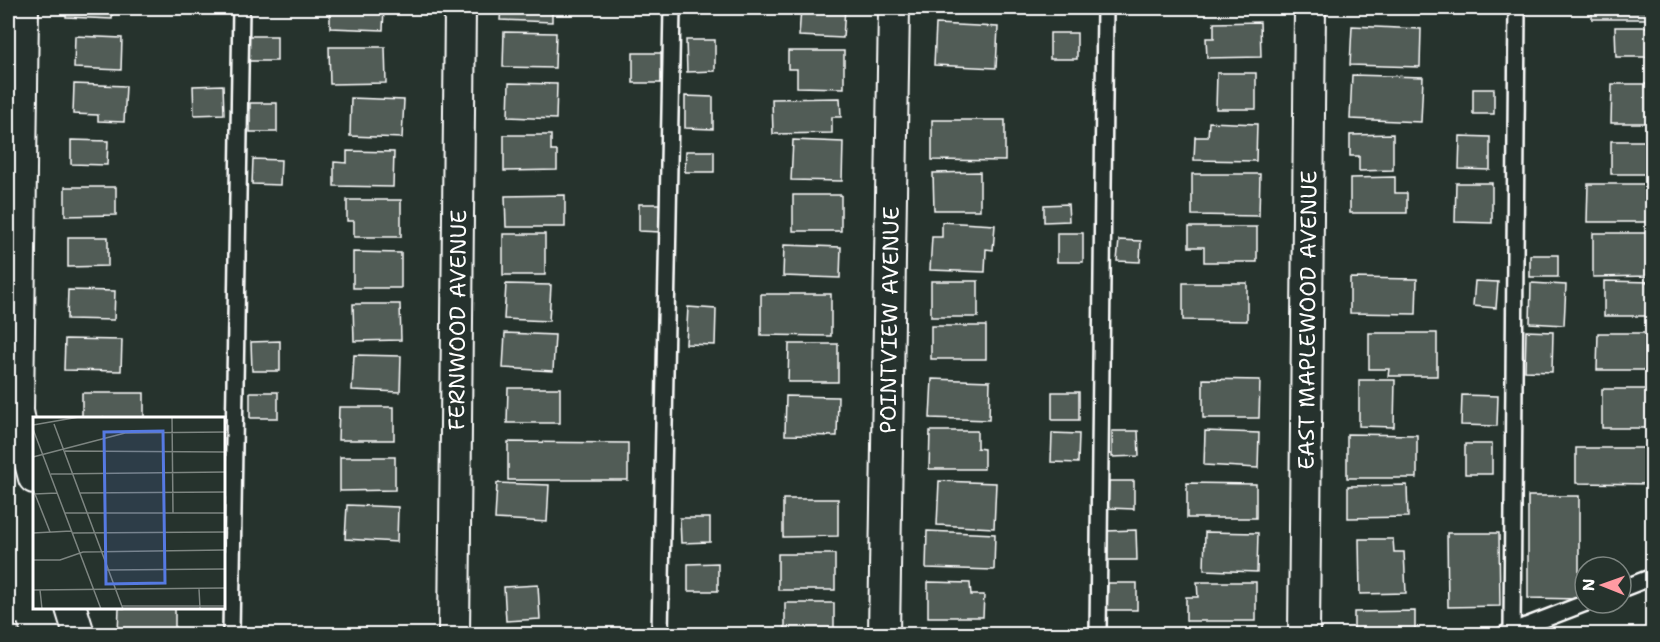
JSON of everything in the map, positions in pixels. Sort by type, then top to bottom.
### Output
[{"type":"street","points":[[23,8],[18,411],[33,474]]},
{"type":"street","name":"FERNWOOD AVENUE","points":[[454,634],[460,8]]},
{"type":"street","name":"POINTVIEW AVENUE","points":[[884,634],[894,8]]},
{"type":"street","name":"EAST MAPLEWOOD AVENUE","points":[[1304,634],[1310,8]]},
{"type":"street","points":[[71,609],[79,634]]},
{"type":"lane","points":[[231,634],[241,8]]},
{"type":"lane","points":[[660,634],[672,8]]},
{"type":"lane","points":[[1098,634],[1105,8]]},
{"type":"lane","points":[[1517,8],[1508,633],[1573,608]]},
{"type":"lane","points":[[1633,584],[1653,577]]},
{"type":"building","points":[[66,8],[113,8],[112,19],[66,17]]},
{"type":"building","points":[[330,8],[384,8],[383,30],[330,28]]},
{"type":"building","points":[[501,8],[552,8],[552,22],[500,20]]},
{"type":"building","points":[[801,8],[845,8],[843,38],[799,36]]},
{"type":"building","points":[[1056,8],[1080,8],[1080,14],[1056,13]]},
{"type":"building","points":[[1361,8],[1426,8],[1426,12],[1361,11]]},
{"type":"building","points":[[1592,8],[1652,8],[1652,19],[1592,19]]},
{"type":"building","points":[[1260,22],[1261,57],[1207,58],[1206,38],[1214,38],[1214,23]]},
{"type":"building","points":[[936,24],[998,27],[996,68],[934,65]]},
{"type":"building","points":[[1352,26],[1421,29],[1420,67],[1350,65]]},
{"type":"building","points":[[1615,27],[1652,27],[1652,57],[1616,57]]},
{"type":"building","points":[[504,32],[556,33],[555,68],[503,67]]},
{"type":"building","points":[[1050,33],[1077,33],[1077,59],[1050,59]]},
{"type":"building","points":[[75,36],[122,38],[121,70],[74,68]]},
{"type":"building","points":[[249,36],[277,36],[277,61],[249,61]]},
{"type":"building","points":[[686,40],[715,40],[715,71],[687,72]]},
{"type":"building","points":[[329,47],[385,47],[386,83],[330,84]]},
{"type":"building","points":[[788,51],[844,51],[844,88],[797,87],[797,69],[788,69]]},
{"type":"building","points":[[633,53],[661,53],[661,83],[633,83]]},
{"type":"building","points":[[1217,73],[1256,73],[1256,109],[1216,109]]},
{"type":"building","points":[[1352,75],[1423,77],[1421,122],[1350,119]]},
{"type":"building","points":[[509,83],[557,84],[556,119],[508,117]]},
{"type":"building","points":[[74,84],[126,86],[124,122],[98,121],[98,115],[73,114]]},
{"type":"building","points":[[1612,84],[1652,84],[1652,123],[1611,123]]},
{"type":"building","points":[[223,85],[224,114],[194,115],[193,86]]},
{"type":"building","points":[[1473,89],[1494,89],[1494,114],[1473,114]]},
{"type":"building","points":[[685,96],[713,97],[713,129],[685,128]]},
{"type":"building","points":[[351,98],[404,100],[402,138],[350,136]]},
{"type":"building","points":[[840,98],[841,117],[832,117],[832,133],[773,134],[772,99]]},
{"type":"building","points":[[250,103],[277,103],[277,132],[250,132]]},
{"type":"building","points":[[932,120],[1005,120],[1005,161],[932,160]]},
{"type":"building","points":[[1209,122],[1257,124],[1256,161],[1194,160],[1195,137],[1208,137]]},
{"type":"building","points":[[1393,134],[1393,170],[1359,171],[1359,156],[1350,156],[1350,135]]},
{"type":"building","points":[[504,135],[551,135],[551,151],[557,151],[557,170],[504,171]]},
{"type":"building","points":[[1460,136],[1490,137],[1490,170],[1459,169]]},
{"type":"building","points":[[71,140],[108,141],[107,165],[71,164]]},
{"type":"building","points":[[793,140],[843,142],[842,181],[791,180]]},
{"type":"building","points":[[1611,141],[1652,141],[1652,174],[1611,174]]},
{"type":"building","points":[[347,151],[394,152],[393,187],[334,186],[334,162],[347,163]]},
{"type":"building","points":[[686,151],[714,151],[714,172],[685,172]]},
{"type":"building","points":[[253,159],[281,160],[280,185],[252,184]]},
{"type":"building","points":[[980,172],[980,210],[934,210],[933,173]]},
{"type":"building","points":[[1192,174],[1260,174],[1259,216],[1192,215]]},
{"type":"building","points":[[1395,177],[1395,193],[1407,193],[1407,213],[1350,213],[1350,178]]},
{"type":"building","points":[[1456,183],[1492,183],[1492,223],[1455,222]]},
{"type":"building","points":[[1588,184],[1652,184],[1652,222],[1587,222]]},
{"type":"building","points":[[65,187],[116,187],[116,215],[65,216]]},
{"type":"building","points":[[565,195],[565,227],[506,227],[505,196]]},
{"type":"building","points":[[793,195],[841,195],[841,231],[793,231]]},
{"type":"building","points":[[347,200],[401,200],[401,237],[354,237],[354,221],[347,221]]},
{"type":"building","points":[[639,204],[661,204],[661,232],[639,231]]},
{"type":"building","points":[[1068,204],[1069,221],[1044,222],[1044,205]]},
{"type":"building","points":[[942,222],[995,225],[993,250],[986,249],[985,272],[930,270],[932,237],[942,237]]},
{"type":"building","points":[[1189,227],[1257,227],[1257,262],[1204,262],[1204,247],[1189,247]]},
{"type":"building","points":[[1057,233],[1083,233],[1083,262],[1057,262]]},
{"type":"building","points":[[1593,233],[1652,233],[1652,276],[1593,277]]},
{"type":"building","points":[[503,234],[545,234],[545,275],[503,275]]},
{"type":"building","points":[[68,237],[108,237],[108,266],[68,267]]},
{"type":"building","points":[[1119,240],[1141,241],[1140,262],[1117,261]]},
{"type":"building","points":[[784,245],[841,247],[840,278],[783,276]]},
{"type":"building","points":[[353,252],[401,253],[401,288],[353,288]]},
{"type":"building","points":[[1530,255],[1558,255],[1558,277],[1530,277]]},
{"type":"building","points":[[1350,278],[1417,279],[1416,314],[1350,313]]},
{"type":"building","points":[[931,281],[978,281],[978,317],[931,317]]},
{"type":"building","points":[[1475,281],[1498,282],[1496,308],[1473,306]]},
{"type":"building","points":[[1604,281],[1652,282],[1652,316],[1604,316]]},
{"type":"building","points":[[1183,283],[1247,283],[1247,321],[1183,320]]},
{"type":"building","points":[[1531,283],[1566,285],[1564,325],[1530,323]]},
{"type":"building","points":[[506,284],[551,285],[549,321],[504,319]]},
{"type":"building","points":[[68,290],[115,291],[114,320],[67,319]]},
{"type":"building","points":[[761,294],[831,294],[831,336],[761,335]]},
{"type":"building","points":[[353,304],[400,304],[401,340],[354,341]]},
{"type":"building","points":[[688,307],[716,309],[715,345],[686,344]]},
{"type":"building","points":[[931,326],[986,326],[986,359],[931,359]]},
{"type":"building","points":[[1526,331],[1553,332],[1552,372],[1525,371]]},
{"type":"building","points":[[505,333],[555,335],[553,371],[503,368]]},
{"type":"building","points":[[1369,333],[1437,333],[1437,376],[1388,376],[1389,369],[1369,369]]},
{"type":"building","points":[[1598,333],[1652,333],[1652,370],[1597,370]]},
{"type":"building","points":[[65,339],[122,340],[121,371],[64,370]]},
{"type":"building","points":[[280,341],[280,371],[252,371],[251,342]]},
{"type":"building","points":[[789,344],[838,344],[838,382],[788,382]]},
{"type":"building","points":[[354,355],[401,356],[400,392],[352,390]]},
{"type":"building","points":[[932,379],[990,381],[989,420],[930,418]]},
{"type":"building","points":[[1203,379],[1260,380],[1259,418],[1203,418]]},
{"type":"building","points":[[1359,380],[1395,380],[1394,427],[1359,426]]},
{"type":"building","points":[[508,388],[560,388],[560,423],[507,423]]},
{"type":"building","points":[[1602,389],[1652,389],[1652,428],[1602,428]]},
{"type":"building","points":[[250,392],[278,392],[278,418],[250,418]]},
{"type":"building","points":[[1052,392],[1079,392],[1079,420],[1052,420]]},
{"type":"building","points":[[82,393],[144,393],[144,417],[82,417]]},
{"type":"building","points":[[1462,395],[1498,396],[1497,426],[1461,425]]},
{"type":"building","points":[[786,396],[838,397],[837,436],[785,435]]},
{"type":"building","points":[[339,407],[394,407],[394,440],[338,440]]},
{"type":"building","points":[[930,431],[977,431],[977,448],[984,449],[984,469],[929,469]]},
{"type":"building","points":[[1112,431],[1138,431],[1139,456],[1112,457]]},
{"type":"building","points":[[1205,431],[1259,433],[1258,468],[1204,465]]},
{"type":"building","points":[[1052,433],[1079,434],[1078,463],[1051,462]]},
{"type":"building","points":[[1347,434],[1417,435],[1417,478],[1347,478]]},
{"type":"building","points":[[508,442],[628,443],[628,480],[508,480]]},
{"type":"building","points":[[1465,444],[1492,444],[1492,474],[1465,474]]},
{"type":"building","points":[[1576,448],[1652,448],[1652,484],[1576,483]]},
{"type":"building","points":[[340,457],[395,457],[395,490],[340,491]]},
{"type":"building","points":[[939,481],[996,483],[994,528],[937,525]]},
{"type":"building","points":[[1109,481],[1134,481],[1134,509],[1108,508]]},
{"type":"building","points":[[497,483],[549,485],[547,522],[495,519]]},
{"type":"building","points":[[1187,483],[1256,484],[1256,518],[1187,518]]},
{"type":"building","points":[[1407,485],[1408,517],[1348,518],[1348,486]]},
{"type":"building","points":[[1528,496],[1579,496],[1579,555],[1573,555],[1573,599],[1528,598]]},
{"type":"building","points":[[783,499],[838,499],[838,536],[783,537]]},
{"type":"building","points":[[347,505],[398,507],[397,542],[345,539]]},
{"type":"building","points":[[680,518],[710,518],[710,542],[681,543]]},
{"type":"building","points":[[1136,530],[1137,560],[1107,560],[1106,531]]},
{"type":"building","points":[[927,531],[995,534],[994,570],[926,568]]},
{"type":"building","points":[[1205,532],[1258,533],[1257,572],[1204,570]]},
{"type":"building","points":[[1447,533],[1499,533],[1500,606],[1448,607]]},
{"type":"building","points":[[1359,539],[1393,539],[1394,552],[1404,552],[1406,593],[1360,594]]},
{"type":"building","points":[[778,554],[835,554],[835,590],[778,590]]},
{"type":"building","points":[[718,563],[718,591],[688,591],[688,564]]},
{"type":"building","points":[[928,582],[970,583],[971,595],[984,595],[983,617],[928,617]]},
{"type":"building","points":[[1197,582],[1256,582],[1256,621],[1186,621],[1186,597],[1198,597]]},
{"type":"building","points":[[1108,583],[1137,583],[1137,610],[1107,610]]},
{"type":"building","points":[[538,585],[540,619],[506,621],[504,587]]},
{"type":"building","points":[[785,603],[834,603],[834,634],[785,634]]},
{"type":"building","points":[[119,609],[175,609],[175,633],[118,632]]},
{"type":"building","points":[[1415,611],[1415,634],[1354,634],[1354,612]]},
{"type":"building","points":[[18,624],[21,634],[8,634],[8,627]]},
{"type":"building","points":[[926,631],[976,633],[926,634]]}]
